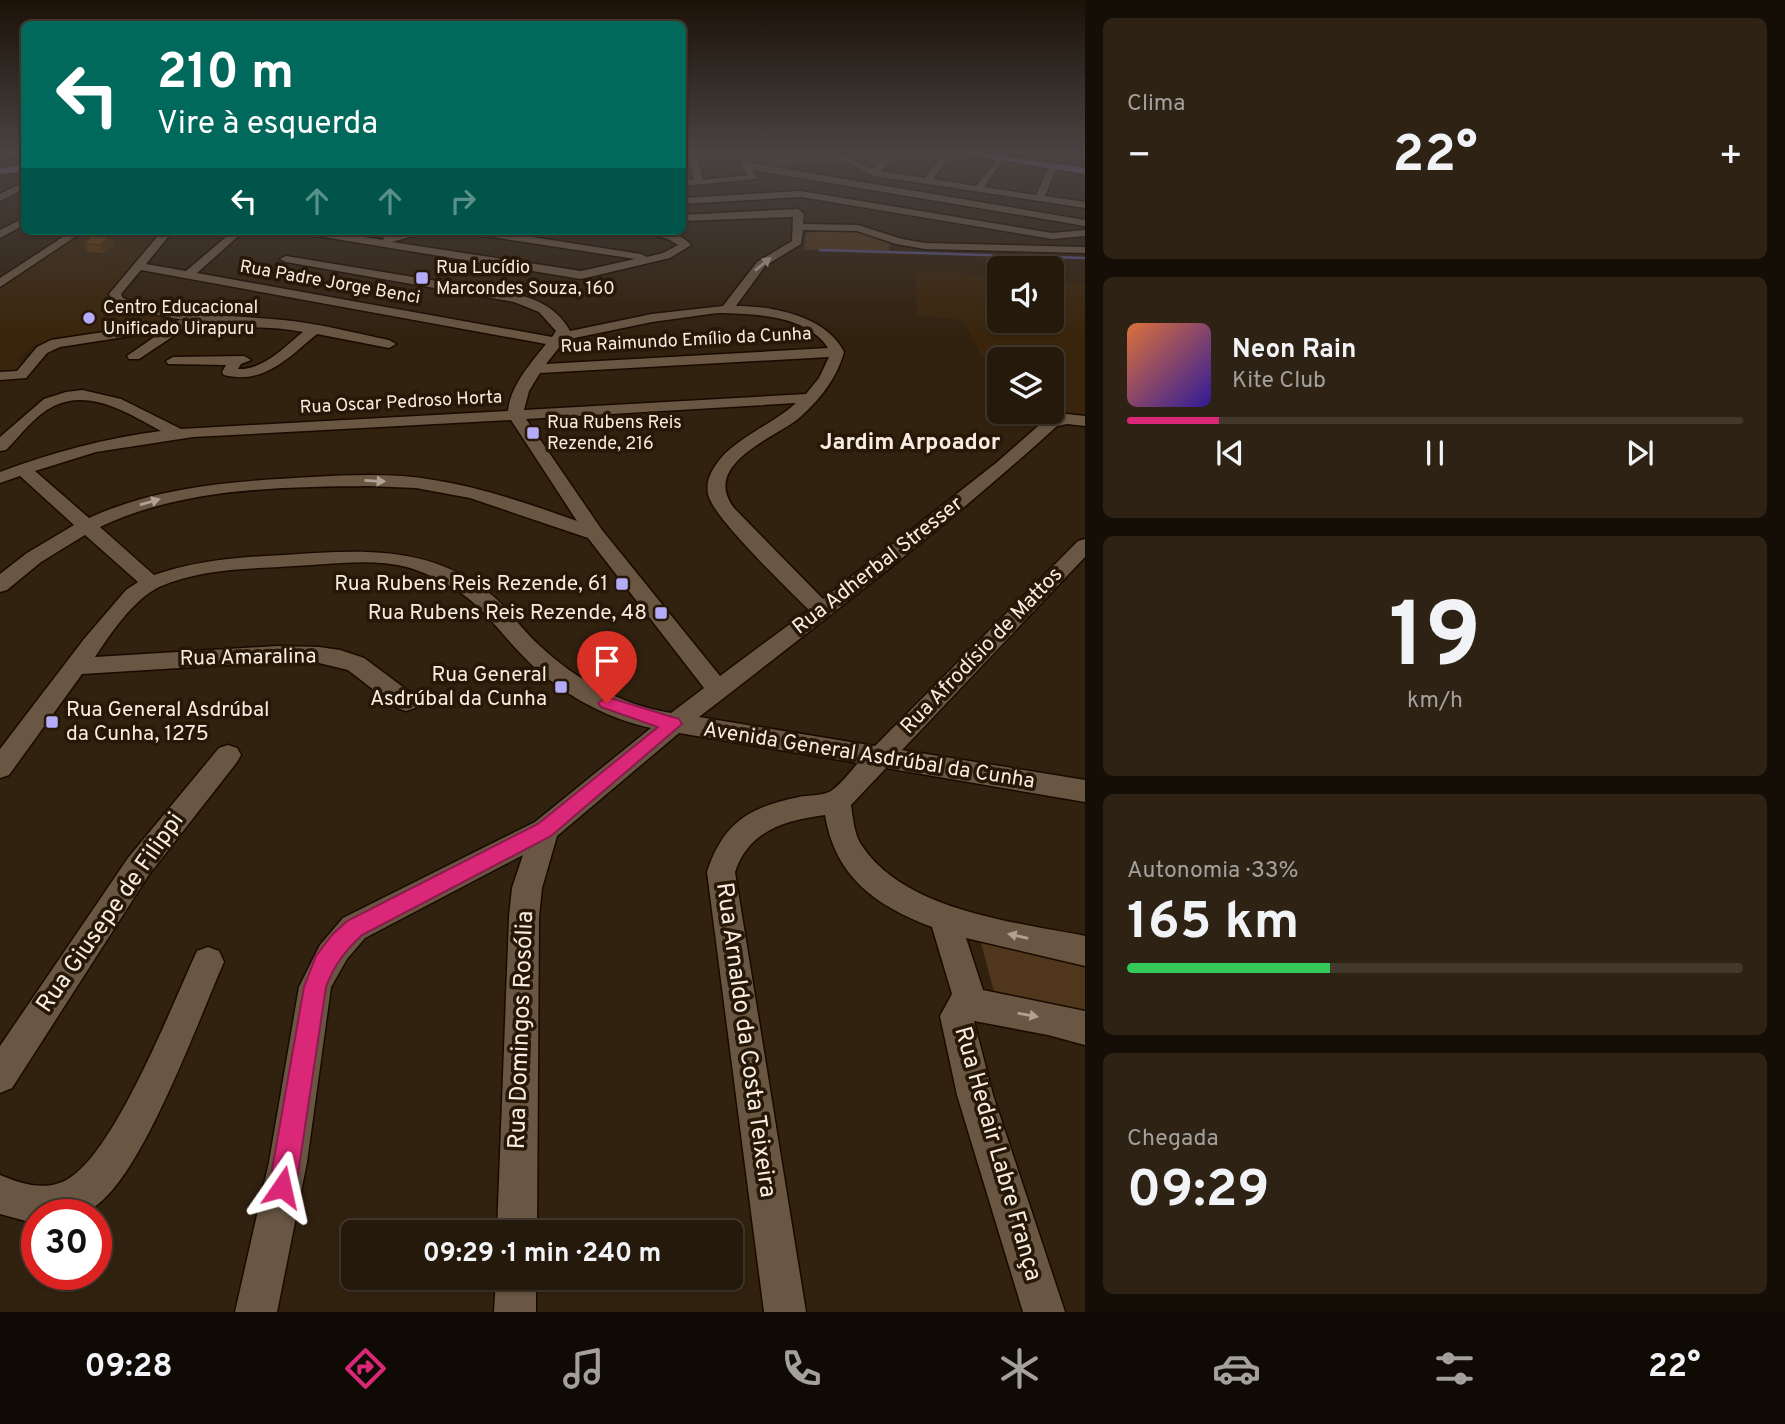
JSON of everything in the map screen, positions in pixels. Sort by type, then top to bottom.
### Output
[{"type":"street","points":[[906,213],[1057,241],[1085,250]]},
{"type":"street","points":[[1025,213],[1085,223]]},
{"type":"street","points":[[686,218],[799,214],[797,242],[761,264],[729,307]]},
{"type":"street","points":[[0,235],[21,223]]},
{"type":"street","points":[[799,227],[858,228],[900,242],[925,246],[1057,241],[1085,233]]},
{"type":"street","points":[[0,283],[73,235]]},
{"type":"street","points":[[165,235],[119,288],[116,294],[118,300],[138,307],[314,330],[389,344]]},
{"type":"street","points":[[187,276],[234,235]]},
{"type":"street","points":[[318,235],[581,275],[654,259],[676,252],[684,245],[681,240],[663,235]]},
{"type":"street","points":[[375,242],[381,235]]},
{"type":"street","points":[[375,242],[407,235]]},
{"type":"street","points":[[499,235],[654,259]]},
{"type":"street","points":[[296,249],[282,264],[516,298],[530,302],[553,316],[563,331],[536,369],[518,401],[517,417],[531,442],[595,534],[718,689]]},
{"type":"street","name":"Rua Padre Jorge Benci","points":[[139,266],[187,276],[264,284],[558,340]]},
{"type":"street","points":[[558,340],[729,307],[760,310],[795,319],[828,338],[837,352],[836,361],[810,398],[789,418],[727,461],[717,473],[715,488],[719,499],[734,518],[822,611]]},
{"type":"street","points":[[134,356],[195,316]]},
{"type":"street","points":[[3,376],[21,375],[33,359],[49,346],[66,340],[183,324]]},
{"type":"street","points":[[173,361],[236,360],[229,372],[245,375],[258,372],[314,330]]},
{"type":"street","name":"Rua Raimundo Emílio da Cunha","points":[[536,369],[837,352]]},
{"type":"street","points":[[0,446],[43,406],[60,398],[74,396],[89,395],[117,402],[178,433]]},
{"type":"street","name":"Rua Oscar Pedroso Horta","points":[[0,478],[21,468],[93,446],[178,433],[517,417],[810,398]]},
{"type":"street","name":"Rua Adherbal Stresser","points":[[545,830],[673,724],[822,611],[1002,467],[1051,423],[1067,419],[1085,421]]},
{"type":"street","points":[[21,468],[152,583]]},
{"type":"street","points":[[0,584],[38,552],[85,524],[158,499],[205,490],[367,480],[431,485],[483,496],[595,534]]},
{"type":"street","name":"Rua Afrodísio de Mattos","points":[[837,802],[1085,545]]},
{"type":"street","name":"Avenida General Asdrúbal da Cunha","points":[[0,768],[119,611],[133,595],[152,583],[189,570],[230,564],[364,556],[407,561],[433,569],[464,584],[486,601],[531,651],[560,677],[607,703],[648,718],[1085,791]]},
{"type":"street","name":"Rua Amaralina","points":[[76,666],[277,654],[319,655],[356,664],[406,702]]},
{"type":"street","name":"Rua Giusepe de Filippi","points":[[0,1076],[138,867],[229,755]]},
{"type":"street","points":[[837,802],[849,852],[862,870],[885,889],[945,919],[1085,951]]},
{"type":"street","name":"Rua Arnaldo da Costa Teixeira","points":[[785,1312],[721,872],[724,855],[732,844],[758,822],[794,807],[837,802]]},
{"type":"street","points":[[256,1312],[288,1162],[315,987],[324,963],[339,942],[354,928],[545,830]]},
{"type":"street","name":"Rua Domingos Rosólia","points":[[517,1220],[524,917],[527,888],[545,830]]},
{"type":"street","points":[[945,919],[971,1004],[1048,1018],[1085,1028]]},
{"type":"street","points":[[0,1194],[13,1202],[45,1206],[75,1196],[100,1177],[124,1144],[208,962]]},
{"type":"street","name":"Rua Hedair Labre França","points":[[971,1004],[961,1007],[956,1016],[975,1095],[1044,1312]]},
{"type":"street","points":[[515,1312],[516,1290]]},
{"type":"shaded area","points":[[843,228],[866,232],[890,241],[889,251],[804,250],[806,233]]},
{"type":"shaded area","name":"Centro Educacional Unificado Uirapuru","points":[[75,235],[156,235],[136,266],[94,265],[131,267],[108,298],[178,319],[170,323],[35,345],[15,361],[31,363],[24,371],[0,371],[0,288]]},
{"type":"shaded area","points":[[915,270],[987,275],[987,333],[1064,333],[1064,282],[1085,283],[1085,419],[1064,417],[1064,347],[987,347],[987,374],[984,360],[962,320],[917,315]]},
{"type":"shaded area","points":[[978,932],[1085,956],[1085,1010],[994,992]]},
{"type":"building","points":[[92,235],[110,235],[101,245],[85,244]]},
{"type":"waterway","points":[[820,250],[1085,258]]},
{"type":"place","name":"Rua Lucídio Marcondes Souza, 160","points":[[422,278]]},
{"type":"place","name":"Centro Educacional Unificado Uirapuru","points":[[89,318]]},
{"type":"place","name":"Rua Rubens Reis Rezende, 216","points":[[533,433]]},
{"type":"place","name":"Rua Rubens Reis Rezende, 61","points":[[622,584]]},
{"type":"place","name":"Rua Rubens Reis Rezende, 48","points":[[661,613]]},
{"type":"place","name":"Rua General Asdrúbal da Cunha","points":[[561,687]]},
{"type":"place","name":"Rua General Asdrúbal da Cunha, 1275","points":[[52,722]]},
{"type":"district","name":"Jardim Arpoador","points":[[910,443]]},
{"type":"route","points":[[282,1187],[315,987],[324,963],[339,942],[354,928],[545,830],[673,724],[607,703]]}]
